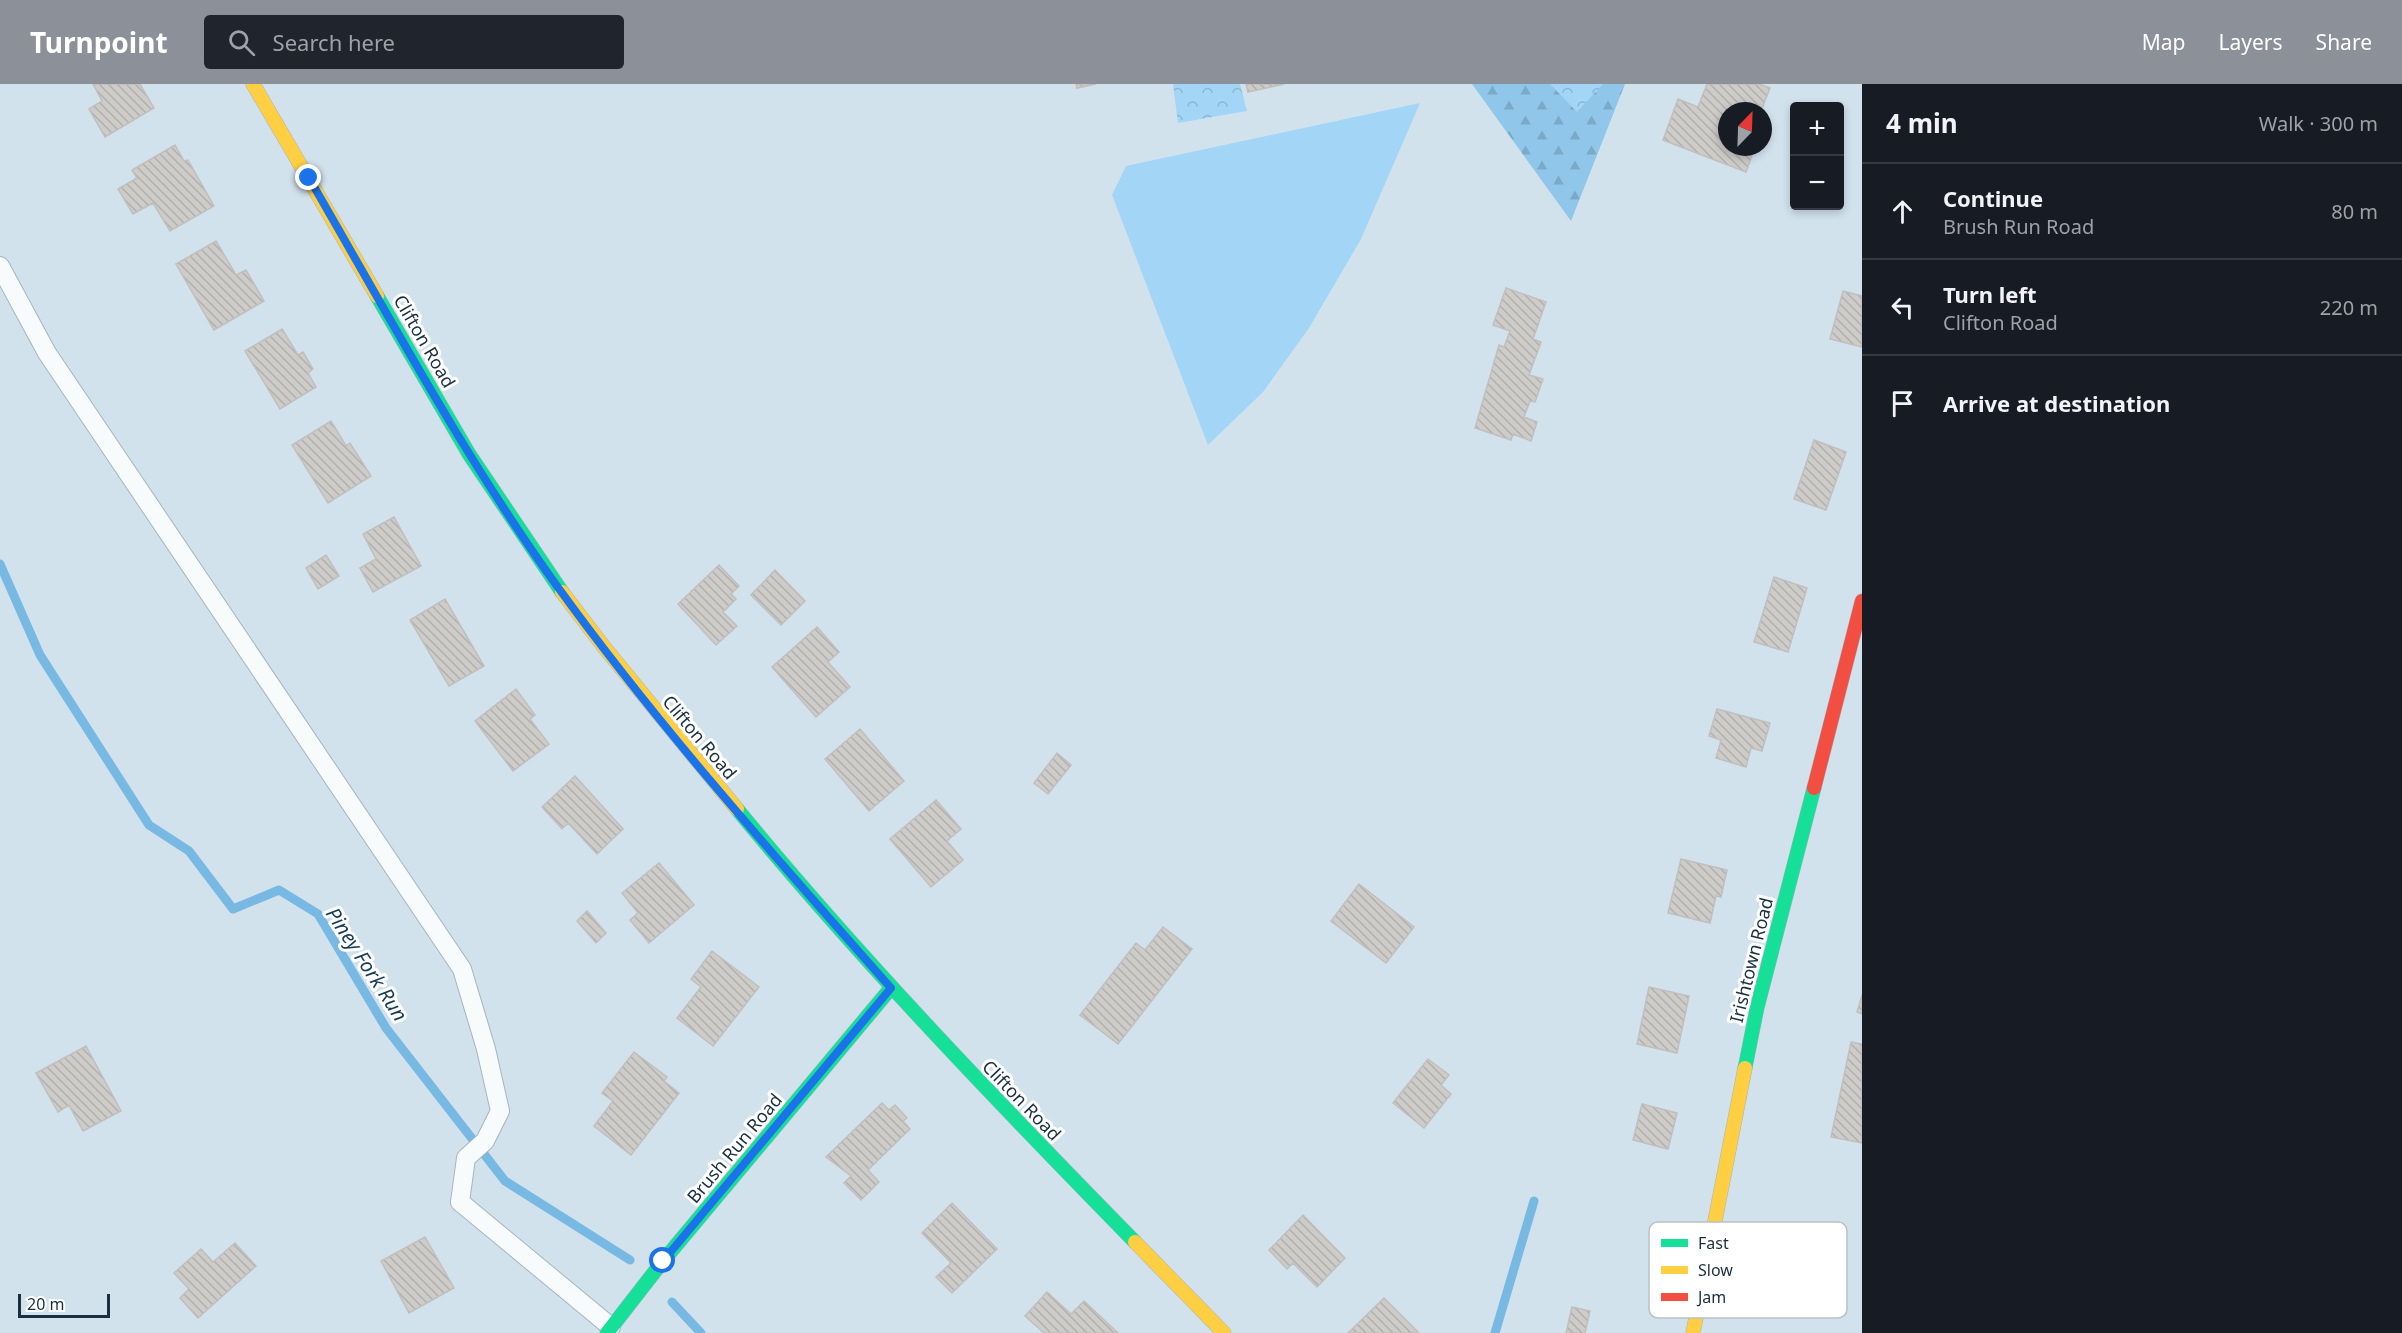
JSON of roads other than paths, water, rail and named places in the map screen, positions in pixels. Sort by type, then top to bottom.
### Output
[{"type":"main road","name":"Clifton Road","points":[[253,84],[469,454],[558,587],[668,727],[791,875],[891,988],[1008,1112],[1224,1333]]},
{"type":"main road","name":"Irishtown Road","points":[[1715,1222],[1756,1008],[1862,600]]},
{"type":"main road","name":"Brush Run Road","points":[[609,1330],[663,1261],[891,988]]},
{"type":"main road","name":"Irishtown Road","points":[[1693,1333],[1696,1318]]},
{"type":"lane","points":[[0,266],[54,363],[462,969],[486,1049],[500,1111],[485,1141],[466,1158],[460,1202],[609,1330]]},
{"type":"waterway","name":"Piney Fork Run","points":[[0,564],[40,655],[149,825],[189,851],[233,909],[279,890],[318,914],[386,1028],[505,1181],[630,1260]]},
{"type":"waterway","points":[[1495,1333],[1534,1201]]},
{"type":"waterway","name":"Piney Fork Run","points":[[672,1302],[701,1333]]}]
